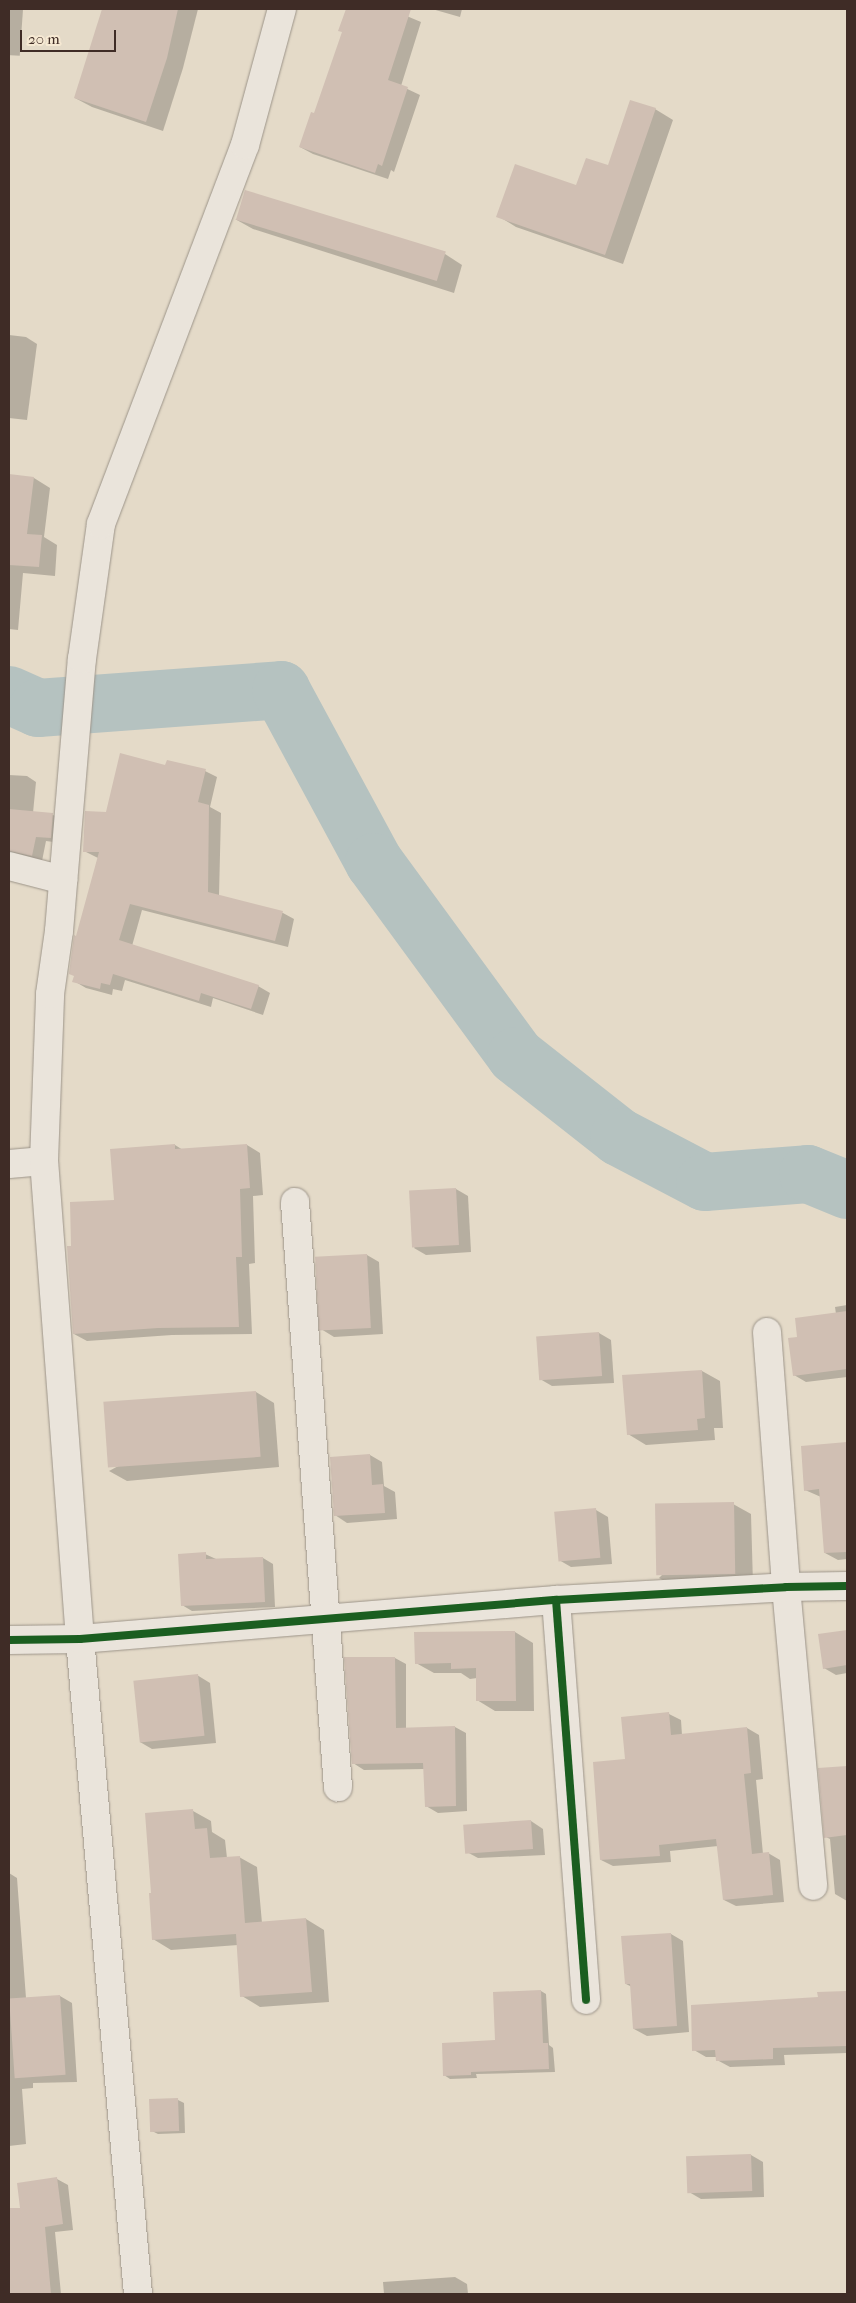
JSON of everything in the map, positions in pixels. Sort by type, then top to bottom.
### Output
[{"type":"street","points":[[138,2294],[80,1639],[44,1161],[50,994],[63,880],[82,660],[101,524],[245,145],[282,9]]},
{"type":"street","points":[[9,866],[63,880]]},
{"type":"street","points":[[9,1164],[44,1161]]},
{"type":"street","points":[[295,1202],[338,1787]]},
{"type":"street","points":[[767,1332],[786,1588],[813,1886]]},
{"type":"street","points":[[9,1640],[80,1639],[556,1600],[847,1586]]},
{"type":"street","points":[[556,1600],[586,2000]]},
{"type":"building","points":[[102,9],[178,9],[167,58],[146,122],[74,98]]},
{"type":"building","points":[[346,9],[411,9],[388,80],[408,87],[382,166],[378,164],[375,173],[299,147],[311,112],[314,113],[342,32],[338,31]]},
{"type":"building","points":[[630,100],[656,108],[605,255],[496,217],[515,164],[576,185],[586,158],[608,165]]},
{"type":"building","points":[[245,190],[446,251],[437,281],[236,220]]},
{"type":"building","points":[[9,474],[34,477],[27,534],[42,535],[39,567],[9,565]]},
{"type":"building","points":[[120,753],[165,765],[167,760],[206,769],[198,802],[209,805],[208,892],[283,911],[275,941],[130,904],[119,940],[259,985],[251,1009],[201,993],[199,1001],[113,974],[110,985],[101,983],[100,989],[72,982],[74,976],[69,974],[74,935],[76,936],[99,852],[83,852],[85,811],[106,812]]},
{"type":"building","points":[[9,809],[53,813],[51,838],[36,837],[32,856],[9,851]]},
{"type":"building","points":[[175,1144],[175,1149],[247,1144],[250,1188],[240,1189],[242,1257],[236,1257],[239,1327],[158,1328],[73,1334],[67,1246],[71,1246],[70,1202],[114,1200],[110,1149]]},
{"type":"building","points":[[456,1188],[459,1245],[412,1247],[409,1190]]},
{"type":"building","points":[[367,1254],[371,1328],[319,1331],[315,1257]]},
{"type":"building","points":[[847,1311],[847,1369],[793,1376],[788,1338],[797,1337],[795,1318]]},
{"type":"building","points":[[599,1332],[602,1376],[539,1380],[536,1336]]},
{"type":"building","points":[[702,1370],[705,1418],[697,1419],[698,1430],[627,1435],[622,1375]]},
{"type":"building","points":[[256,1391],[261,1457],[108,1468],[103,1402]]},
{"type":"building","points":[[847,1442],[847,1552],[824,1553],[819,1489],[804,1491],[801,1446]]},
{"type":"building","points":[[370,1454],[372,1485],[383,1484],[385,1513],[334,1516],[330,1457]]},
{"type":"building","points":[[734,1502],[735,1574],[656,1575],[655,1503]]},
{"type":"building","points":[[596,1508],[600,1558],[559,1561],[554,1512]]},
{"type":"building","points":[[206,1552],[206,1559],[263,1557],[265,1602],[181,1606],[178,1554]]},
{"type":"building","points":[[847,1630],[847,1665],[823,1669],[818,1634]]},
{"type":"building","points":[[515,1631],[516,1701],[476,1701],[476,1668],[451,1669],[451,1663],[415,1664],[414,1632]]},
{"type":"building","points":[[344,1657],[395,1657],[396,1728],[455,1726],[456,1806],[425,1807],[423,1763],[352,1764]]},
{"type":"building","points":[[198,1674],[204,1736],[140,1742],[133,1681]]},
{"type":"building","points":[[669,1712],[671,1735],[747,1727],[751,1773],[744,1774],[752,1854],[769,1852],[773,1895],[723,1900],[716,1839],[659,1845],[660,1856],[600,1860],[593,1762],[625,1759],[621,1717]]},
{"type":"building","points":[[847,1766],[847,1835],[824,1838],[818,1768]]},
{"type":"building","points":[[193,1809],[195,1829],[207,1828],[210,1858],[240,1856],[245,1923],[306,1918],[312,1992],[240,1997],[236,1934],[152,1940],[149,1893],[151,1893],[145,1813]]},
{"type":"building","points":[[531,1820],[533,1849],[465,1854],[463,1825]]},
{"type":"building","points":[[671,1933],[677,2026],[633,2029],[630,1984],[625,1984],[621,1936]]},
{"type":"building","points":[[541,1990],[543,2043],[548,2043],[549,2069],[471,2072],[471,2075],[443,2076],[442,2043],[495,2040],[493,1992]]},
{"type":"building","points":[[847,1991],[846,2046],[773,2048],[773,2059],[716,2061],[715,2050],[692,2051],[691,2005],[818,1997],[817,1992]]},
{"type":"building","points":[[60,1995],[66,2075],[15,2078],[9,1999]]},
{"type":"building","points":[[178,2098],[179,2131],[150,2132],[149,2099]]},
{"type":"building","points":[[751,2154],[752,2191],[687,2193],[686,2156]]},
{"type":"building","points":[[57,2177],[63,2224],[45,2227],[51,2294],[9,2294],[9,2208],[20,2208],[17,2183]]},
{"type":"waterway","points":[[9,695],[38,708],[281,690],[374,862],[516,1056],[619,1137],[705,1182],[808,1174],[847,1190]]},
{"type":"cycle path","points":[[9,1640],[80,1639],[556,1600],[786,1587],[847,1586]]},
{"type":"cycle path","points":[[556,1600],[586,2000]]}]
